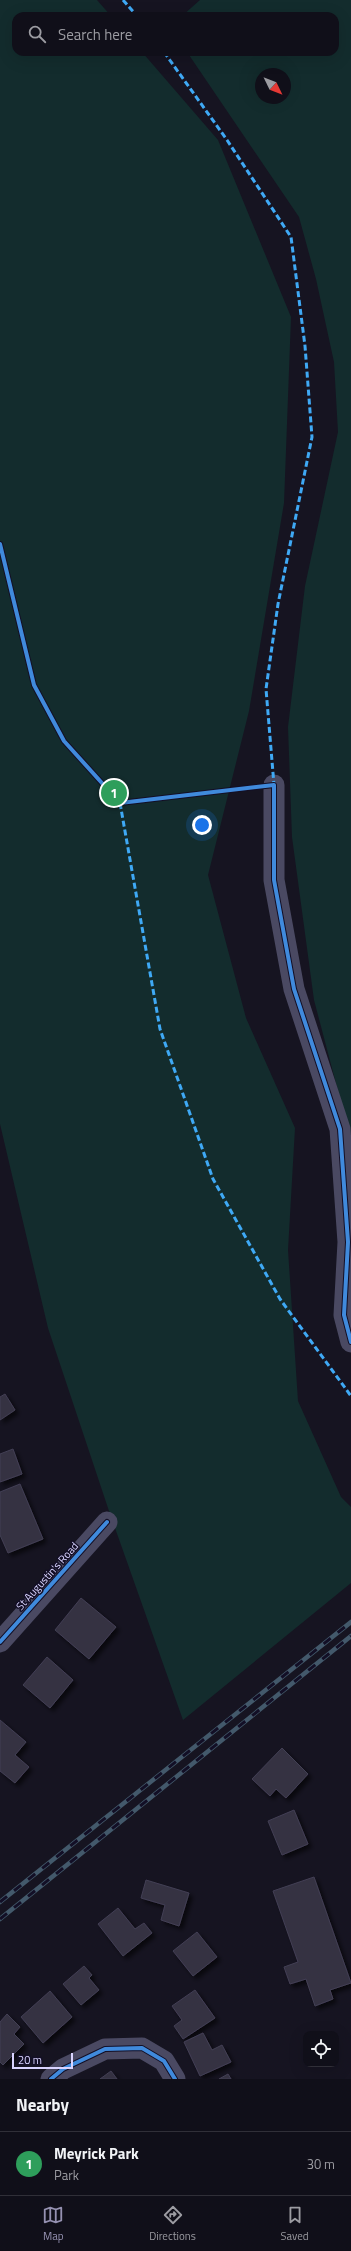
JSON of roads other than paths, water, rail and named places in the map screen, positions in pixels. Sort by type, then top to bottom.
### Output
[{"type":"street","points":[[274,785],[274,880],[293,981],[340,1129],[348,1242],[344,1315],[351,1342]]},
{"type":"street","name":"St Augustin's Road","points":[[2,1634],[107,1522]]},
{"type":"street","points":[[51,2079],[63,2069],[105,2049],[142,2048],[164,2061],[175,2079]]},
{"type":"railway","points":[[0,1902],[351,1622]]},
{"type":"railway","points":[[0,1919],[351,1636]]},
{"type":"place","name":"Meyrick Park","points":[[114,793]]}]
